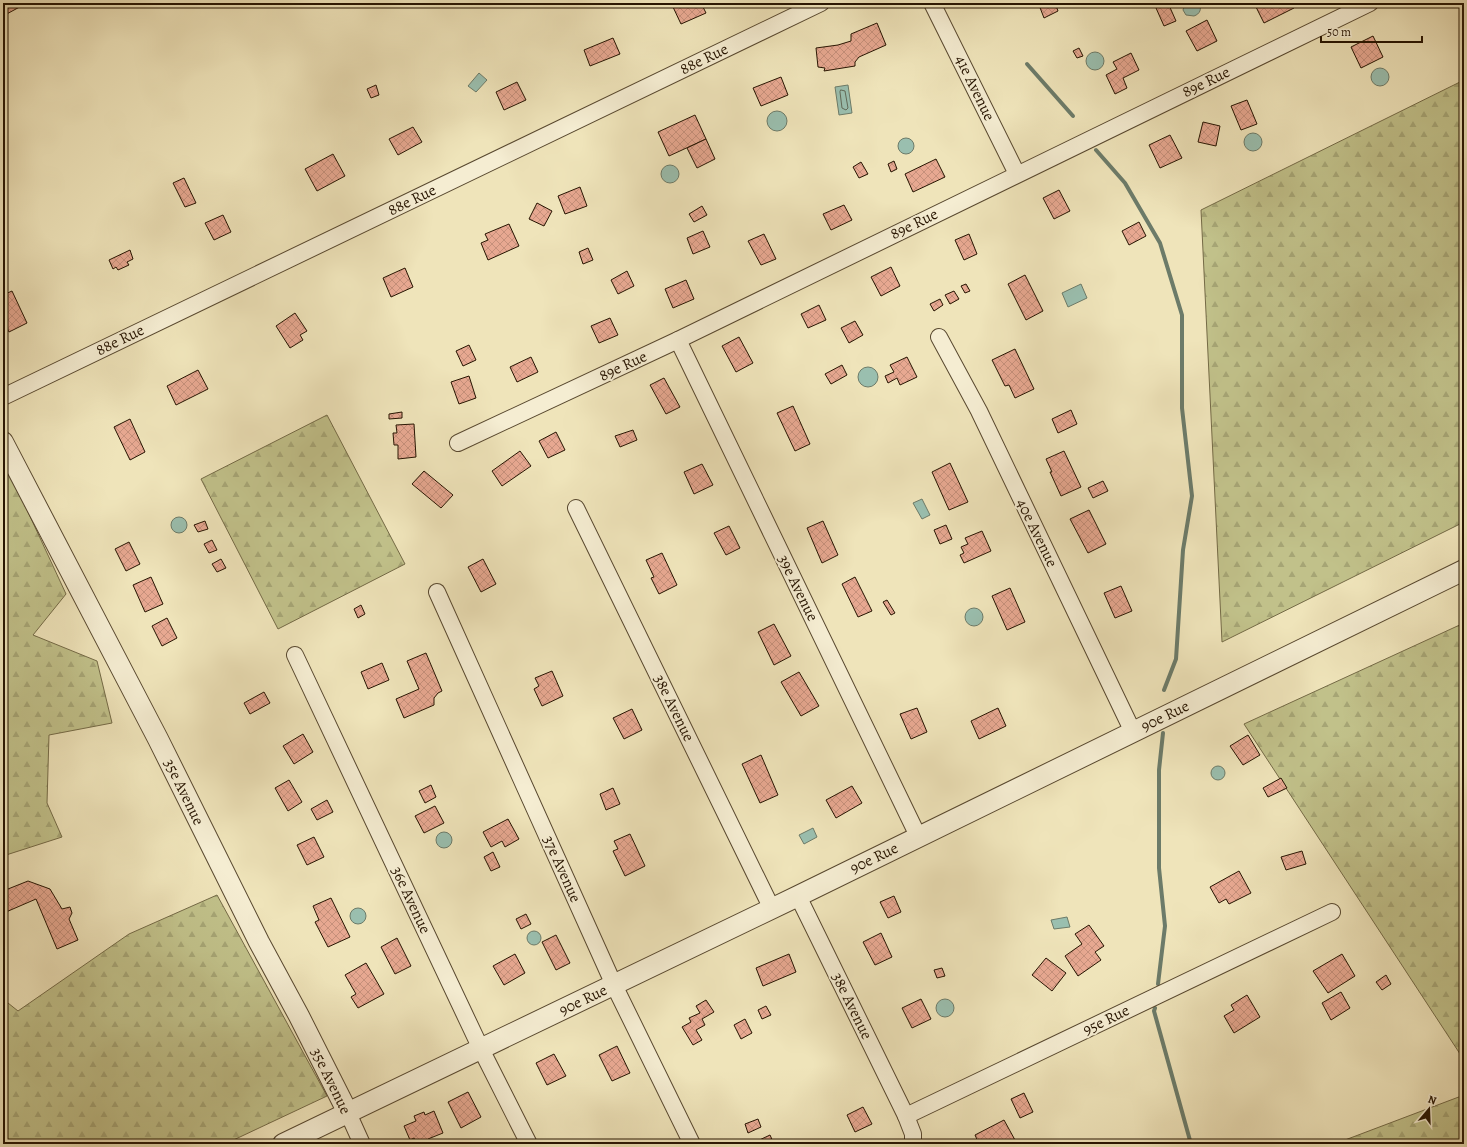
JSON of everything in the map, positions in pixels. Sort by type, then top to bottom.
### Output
[{"type":"street","name":"88e Rue","points":[[3,397],[821,3]]},
{"type":"street","name":"41e Avenue","points":[[932,3],[1017,174]]},
{"type":"street","name":"89e Rue","points":[[458,443],[678,340],[1370,3]]},
{"type":"street","name":"40e Avenue","points":[[939,337],[979,411],[1133,732]]},
{"type":"street","name":"39e Avenue","points":[[678,340],[918,836]]},
{"type":"street","name":"35e Avenue","points":[[3,442],[158,738],[259,942],[299,1016],[348,1113],[362,1144]]},
{"type":"street","name":"38e Avenue","points":[[576,508],[772,908]]},
{"type":"street","name":"90e Rue","points":[[283,1144],[798,896],[1464,570]]},
{"type":"street","name":"37e Avenue","points":[[437,592],[614,984],[692,1144]]},
{"type":"street","name":"36e Avenue","points":[[295,654],[481,1049],[529,1144]]},
{"type":"street","name":"38e Avenue","points":[[798,896],[906,1116]]},
{"type":"street","name":"95e Rue","points":[[906,1116],[1332,912]]},
{"type":"street","points":[[906,1116],[913,1134],[912,1144]]},
{"type":"green space","points":[[1464,80],[1464,522],[1222,642],[1201,210]]},
{"type":"green space","points":[[327,415],[405,564],[278,629],[201,479]]},
{"type":"green space","points":[[3,458],[66,594],[33,635],[97,661],[112,723],[49,735],[47,803],[62,837],[3,856]]},
{"type":"green space","points":[[1464,623],[1464,1060],[1244,724]]},
{"type":"green space","points":[[217,895],[327,1096],[225,1144],[3,1144],[3,999],[18,1011],[129,934]]},
{"type":"green space","points":[[1464,1095],[1464,1144],[1339,1144],[1345,1140]]},
{"type":"water","points":[[1185,3],[1199,3],[1199,13],[1194,16],[1186,15],[1183,10]]},
{"type":"water","points":[[1095,52],[1101,55],[1104,61],[1101,67],[1095,70],[1089,67],[1086,61],[1089,55]]},
{"type":"water","points":[[1380,68],[1386,71],[1389,77],[1386,83],[1380,86],[1374,83],[1371,77],[1374,71]]},
{"type":"water","points":[[479,73],[487,80],[476,92],[468,86]]},
{"type":"water","points":[[848,85],[852,113],[839,115],[835,87]]},
{"type":"water","points":[[777,111],[784,114],[787,121],[784,128],[777,131],[770,128],[767,121],[770,114]]},
{"type":"water","points":[[1253,133],[1259,136],[1262,142],[1259,148],[1253,151],[1247,148],[1244,142],[1247,136]]},
{"type":"water","points":[[906,138],[912,140],[914,146],[912,152],[906,154],[900,152],[898,146],[900,140]]},
{"type":"water","points":[[670,165],[677,167],[679,174],[677,181],[670,183],[663,181],[661,174],[663,167]]},
{"type":"water","points":[[1081,284],[1087,298],[1068,307],[1062,293]]},
{"type":"water","points":[[868,367],[875,370],[878,377],[875,384],[868,387],[861,384],[858,377],[861,370]]},
{"type":"water","points":[[922,499],[930,515],[922,519],[913,503]]},
{"type":"water","points":[[179,517],[185,519],[187,525],[185,531],[179,533],[173,531],[171,525],[173,519]]},
{"type":"water","points":[[970,608],[978,608],[983,613],[981,624],[978,626],[970,626],[965,621],[965,613]]},
{"type":"water","points":[[1215,766],[1221,766],[1225,770],[1225,776],[1221,780],[1215,780],[1211,776],[1211,770]]},
{"type":"water","points":[[813,828],[817,837],[804,844],[799,835]]},
{"type":"water","points":[[441,832],[447,832],[452,837],[450,846],[447,848],[441,848],[436,843],[436,837]]},
{"type":"water","points":[[358,908],[364,910],[366,916],[364,922],[358,924],[352,922],[350,916],[352,910]]},
{"type":"water","points":[[1067,917],[1070,927],[1054,929],[1051,920]]},
{"type":"water","points":[[531,931],[537,931],[541,935],[541,941],[537,945],[531,945],[527,941],[527,935]]},
{"type":"water","points":[[945,999],[951,1002],[954,1008],[951,1014],[945,1017],[939,1014],[936,1008],[939,1002]]},
{"type":"building","points":[[3,3],[27,3],[3,16]]},
{"type":"building","points":[[681,3],[701,3],[706,13],[681,24],[673,7]]},
{"type":"building","points":[[1043,3],[1055,3],[1058,11],[1044,18],[1039,5]]},
{"type":"building","points":[[1168,3],[1176,21],[1164,26],[1156,8]]},
{"type":"building","points":[[1258,3],[1292,3],[1294,8],[1264,23],[1255,5]]},
{"type":"building","points":[[1207,20],[1217,41],[1197,51],[1186,31]]},
{"type":"building","points":[[877,23],[886,45],[859,57],[855,62],[855,66],[824,71],[825,68],[818,67],[816,48],[838,45],[851,41],[851,34]]},
{"type":"building","points":[[1373,36],[1383,57],[1361,68],[1351,47]]},
{"type":"building","points":[[613,38],[620,54],[590,66],[584,50]]},
{"type":"building","points":[[1079,48],[1083,56],[1077,58],[1073,51]]},
{"type":"building","points":[[1131,53],[1139,70],[1123,78],[1127,88],[1115,94],[1106,75],[1117,69],[1113,62]]},
{"type":"building","points":[[781,77],[788,95],[761,106],[753,88]]},
{"type":"building","points":[[517,82],[526,100],[504,110],[496,92]]},
{"type":"building","points":[[376,85],[379,95],[371,98],[367,89]]},
{"type":"building","points":[[1247,100],[1257,124],[1241,130],[1231,106]]},
{"type":"building","points":[[695,115],[706,139],[669,156],[658,132]]},
{"type":"building","points":[[1203,122],[1220,126],[1216,146],[1198,142]]},
{"type":"building","points":[[413,127],[422,142],[398,155],[389,139]]},
{"type":"building","points":[[1170,135],[1182,158],[1160,168],[1149,145]]},
{"type":"building","points":[[706,139],[715,159],[697,168],[687,148]]},
{"type":"building","points":[[333,154],[345,176],[317,191],[305,169]]},
{"type":"building","points":[[936,159],[945,177],[913,192],[905,174]]},
{"type":"building","points":[[894,161],[897,169],[891,172],[888,164]]},
{"type":"building","points":[[861,162],[868,174],[859,178],[853,167]]},
{"type":"building","points":[[184,178],[196,203],[185,207],[173,183]]},
{"type":"building","points":[[580,187],[587,206],[565,214],[558,196]]},
{"type":"building","points":[[1059,190],[1070,211],[1054,219],[1043,198]]},
{"type":"building","points":[[537,203],[552,211],[544,226],[529,219]]},
{"type":"building","points":[[844,205],[852,220],[831,230],[823,214]]},
{"type":"building","points":[[702,206],[707,215],[694,222],[689,214]]},
{"type":"building","points":[[223,215],[231,232],[214,240],[205,223]]},
{"type":"building","points":[[1139,222],[1146,236],[1129,245],[1122,231]]},
{"type":"building","points":[[509,224],[519,246],[488,260],[481,243],[488,240],[485,234]]},
{"type":"building","points":[[703,231],[710,247],[693,254],[687,238]]},
{"type":"building","points":[[764,234],[776,259],[761,265],[748,241]]},
{"type":"building","points":[[969,234],[977,254],[964,260],[955,240]]},
{"type":"building","points":[[588,248],[593,260],[583,264],[579,252]]},
{"type":"building","points":[[130,250],[133,259],[127,262],[129,265],[118,270],[116,267],[113,269],[109,260]]},
{"type":"building","points":[[891,267],[900,286],[881,296],[871,277]]},
{"type":"building","points":[[405,268],[413,287],[391,297],[383,278]]},
{"type":"building","points":[[627,271],[634,286],[618,294],[611,280]]},
{"type":"building","points":[[1025,275],[1043,311],[1026,320],[1008,284]]},
{"type":"building","points":[[686,280],[694,299],[673,308],[665,289]]},
{"type":"building","points":[[966,284],[970,291],[965,293],[961,286]]},
{"type":"building","points":[[12,291],[27,323],[9,332],[3,319],[3,295]]},
{"type":"building","points":[[954,291],[959,299],[950,304],[945,295]]},
{"type":"building","points":[[940,299],[943,305],[934,311],[930,304]]},
{"type":"building","points":[[819,305],[826,320],[808,328],[801,314]]},
{"type":"building","points":[[295,313],[307,331],[300,335],[303,340],[290,348],[276,326]]},
{"type":"building","points":[[610,318],[618,335],[599,343],[591,326]]},
{"type":"building","points":[[855,321],[863,335],[849,343],[841,328]]},
{"type":"building","points":[[739,337],[753,363],[736,372],[722,346]]},
{"type":"building","points":[[469,345],[476,360],[463,366],[456,351]]},
{"type":"building","points":[[1015,349],[1034,389],[1015,398],[1009,385],[1005,386],[992,360]]},
{"type":"building","points":[[531,357],[538,372],[517,382],[510,367]]},
{"type":"building","points":[[907,357],[917,377],[900,385],[897,378],[888,383],[885,376],[894,372],[890,365]]},
{"type":"building","points":[[842,365],[847,375],[831,384],[825,374]]},
{"type":"building","points":[[198,370],[208,389],[176,405],[167,386]]},
{"type":"building","points":[[469,376],[476,398],[459,404],[451,382]]},
{"type":"building","points":[[664,378],[680,407],[666,414],[650,385]]},
{"type":"building","points":[[793,406],[810,444],[795,451],[777,413]]},
{"type":"building","points":[[1071,410],[1077,424],[1058,433],[1052,419]]},
{"type":"building","points":[[402,412],[402,418],[389,419],[389,414]]},
{"type":"building","points":[[130,419],[145,452],[130,460],[114,427]]},
{"type":"building","points":[[414,424],[416,457],[398,459],[398,445],[394,445],[393,433],[397,433],[396,425]]},
{"type":"building","points":[[633,430],[637,440],[620,447],[615,436]]},
{"type":"building","points":[[556,432],[565,450],[548,458],[539,441]]},
{"type":"building","points":[[520,451],[531,466],[502,486],[492,471]]},
{"type":"building","points":[[1064,451],[1081,487],[1061,496],[1046,459]]},
{"type":"building","points":[[950,463],[968,502],[949,510],[932,472]]},
{"type":"building","points":[[702,464],[713,485],[694,494],[684,472]]},
{"type":"building","points":[[424,471],[453,495],[441,508],[412,484]]},
{"type":"building","points":[[1103,481],[1108,491],[1093,498],[1088,488]]},
{"type":"building","points":[[1089,510],[1106,544],[1088,553],[1070,519]]},
{"type":"building","points":[[205,521],[208,529],[198,532],[194,525]]},
{"type":"building","points":[[823,521],[838,555],[822,563],[807,528]]},
{"type":"building","points":[[946,525],[952,539],[940,544],[934,530]]},
{"type":"building","points":[[729,526],[740,548],[726,555],[714,533]]},
{"type":"building","points":[[982,531],[991,551],[964,563],[960,555],[964,553],[961,547],[968,544],[965,538]]},
{"type":"building","points":[[212,540],[217,550],[209,553],[204,544]]},
{"type":"building","points":[[129,542],[140,564],[126,571],[115,549]]},
{"type":"building","points":[[662,553],[677,585],[659,594],[651,578],[654,577],[646,560]]},
{"type":"building","points":[[221,559],[226,568],[217,572],[212,564]]},
{"type":"building","points":[[483,559],[496,584],[481,592],[468,567]]},
{"type":"building","points":[[151,577],[163,604],[145,612],[133,585]]},
{"type":"building","points":[[855,577],[872,611],[858,617],[842,584]]},
{"type":"building","points":[[1121,586],[1132,611],[1115,618],[1104,593]]},
{"type":"building","points":[[1010,588],[1025,622],[1007,630],[992,596]]},
{"type":"building","points":[[887,600],[895,613],[891,615],[883,602]]},
{"type":"building","points":[[361,605],[365,614],[358,618],[354,609]]},
{"type":"building","points":[[167,618],[177,638],[162,646],[152,626]]},
{"type":"building","points":[[774,624],[791,656],[774,665],[758,632]]},
{"type":"building","points":[[426,653],[442,691],[434,698],[434,705],[404,718],[396,699],[419,689],[407,661]]},
{"type":"building","points":[[382,663],[389,680],[368,689],[361,672]]},
{"type":"building","points":[[552,671],[563,696],[542,706],[534,689],[539,686],[535,678]]},
{"type":"building","points":[[799,672],[819,706],[801,716],[781,682]]},
{"type":"building","points":[[264,692],[270,703],[250,714],[244,703]]},
{"type":"building","points":[[917,708],[927,732],[911,739],[900,714]]},
{"type":"building","points":[[998,708],[1006,726],[979,739],[971,721]]},
{"type":"building","points":[[632,709],[642,730],[624,739],[613,718]]},
{"type":"building","points":[[303,734],[313,752],[294,764],[283,746]]},
{"type":"building","points":[[1248,735],[1260,755],[1243,765],[1230,746]]},
{"type":"building","points":[[761,755],[778,795],[760,803],[742,764]]},
{"type":"building","points":[[1281,778],[1287,788],[1268,797],[1263,788]]},
{"type":"building","points":[[289,780],[302,802],[288,811],[275,788]]},
{"type":"building","points":[[431,785],[436,797],[425,803],[419,791]]},
{"type":"building","points":[[852,786],[862,803],[836,818],[826,800]]},
{"type":"building","points":[[613,788],[620,804],[606,810],[600,794]]},
{"type":"building","points":[[327,800],[333,812],[317,820],[311,809]]},
{"type":"building","points":[[435,806],[444,823],[424,833],[415,816]]},
{"type":"building","points":[[508,819],[519,839],[505,847],[502,841],[491,847],[483,832]]},
{"type":"building","points":[[630,834],[645,866],[625,876],[613,851],[618,849],[614,841]]},
{"type":"building","points":[[314,837],[324,857],[307,865],[297,845]]},
{"type":"building","points":[[1302,851],[1306,864],[1286,870],[1281,857]]},
{"type":"building","points":[[493,852],[500,867],[491,871],[484,857]]},
{"type":"building","points":[[1239,871],[1251,893],[1229,904],[1226,899],[1219,903],[1210,887]]},
{"type":"building","points":[[28,881],[50,889],[62,909],[70,907],[72,913],[69,919],[78,940],[57,949],[36,899],[6,912],[3,905],[3,891]]},
{"type":"building","points":[[894,896],[901,912],[888,918],[880,902]]},
{"type":"building","points":[[331,898],[350,937],[328,947],[315,922],[319,920],[313,906]]},
{"type":"building","points":[[526,914],[531,924],[521,929],[516,919]]},
{"type":"building","points":[[1089,925],[1104,946],[1095,952],[1101,960],[1078,976],[1065,956],[1082,944],[1075,934]]},
{"type":"building","points":[[881,933],[892,957],[875,965],[863,942]]},
{"type":"building","points":[[556,935],[570,963],[556,970],[542,942]]},
{"type":"building","points":[[397,938],[411,966],[395,974],[381,947]]},
{"type":"building","points":[[515,954],[525,973],[504,985],[493,966]]},
{"type":"building","points":[[789,954],[796,972],[763,986],[756,968]]},
{"type":"building","points":[[1342,954],[1355,976],[1328,993],[1313,971]]},
{"type":"building","points":[[1046,958],[1066,973],[1052,991],[1032,975]]},
{"type":"building","points":[[366,963],[384,994],[358,1008],[351,997],[356,994],[345,975]]},
{"type":"building","points":[[942,968],[945,976],[937,978],[934,970]]},
{"type":"building","points":[[1386,975],[1391,984],[1382,990],[1376,982]]},
{"type":"building","points":[[1341,992],[1350,1008],[1331,1020],[1322,1003]]},
{"type":"building","points":[[1247,995],[1260,1017],[1234,1033],[1224,1016],[1234,1010],[1231,1005]]},
{"type":"building","points":[[921,999],[931,1019],[912,1028],[902,1008]]},
{"type":"building","points":[[706,1000],[714,1012],[702,1019],[705,1025],[696,1030],[702,1040],[693,1045],[682,1027],[691,1022],[689,1018],[700,1013],[696,1006]]},
{"type":"building","points":[[766,1006],[771,1015],[762,1019],[758,1010]]},
{"type":"building","points":[[745,1019],[752,1033],[741,1039],[734,1025]]},
{"type":"building","points":[[617,1046],[630,1073],[612,1081],[599,1055]]},
{"type":"building","points":[[554,1054],[566,1076],[547,1085],[536,1063]]},
{"type":"building","points":[[468,1092],[481,1117],[461,1128],[448,1102]]},
{"type":"building","points":[[1024,1093],[1033,1112],[1020,1118],[1011,1099]]},
{"type":"building","points":[[863,1107],[872,1124],[855,1132],[847,1115]]},
{"type":"building","points":[[434,1111],[443,1133],[428,1139],[431,1144],[417,1144],[414,1138],[410,1140],[404,1126],[416,1121],[414,1116],[424,1112],[425,1115]]},
{"type":"building","points":[[758,1119],[761,1127],[748,1133],[745,1124]]},
{"type":"building","points":[[1004,1120],[1015,1140],[1007,1144],[979,1144],[975,1135]]},
{"type":"building","points":[[770,1135],[774,1144],[751,1144]]},
{"type":"waterway","points":[[1027,64],[1073,116]]},
{"type":"waterway","points":[[1096,150],[1125,183],[1160,243],[1182,315],[1182,408],[1192,496],[1183,550],[1176,659],[1164,690]]},
{"type":"waterway","points":[[1158,984],[1165,926],[1159,868],[1159,770],[1163,733]]},
{"type":"waterway","points":[[1155,1008],[1154,1011],[1191,1144]]}]
